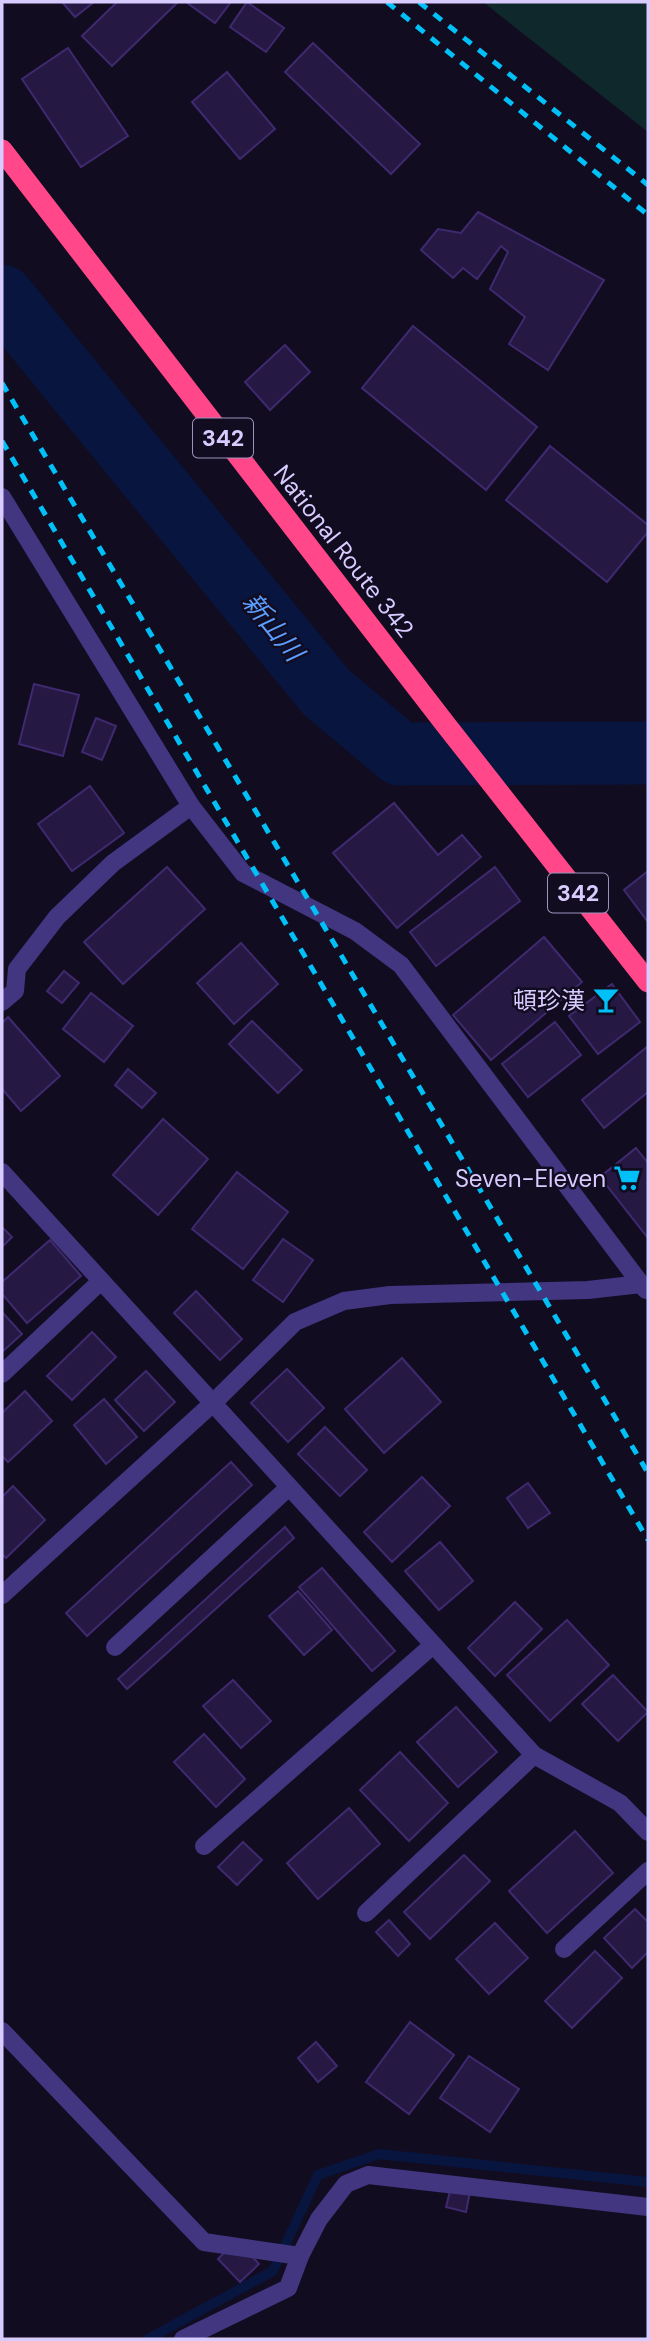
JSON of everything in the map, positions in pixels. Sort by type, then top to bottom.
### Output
[{"type":"highway","name":"National Route 342","points":[[2,150],[648,982]]},
{"type":"street","points":[[2,496],[191,806],[243,873],[355,931],[401,965],[645,1289]]},
{"type":"street","points":[[2,1002],[15,991],[17,970],[57,917],[113,863],[191,806]]},
{"type":"street","points":[[2,1172],[534,1755],[620,1802],[648,1832]]},
{"type":"street","points":[[2,1374],[101,1281]]},
{"type":"street","points":[[2,1595],[213,1403],[295,1322],[344,1301],[390,1295],[645,1289]]},
{"type":"street","points":[[115,1647],[289,1487]]},
{"type":"street","points":[[204,1846],[433,1644]]},
{"type":"street","points":[[366,1913],[534,1755]]},
{"type":"street","points":[[564,1949],[648,1871]]},
{"type":"street","points":[[2,2031],[204,2242],[300,2256]]},
{"type":"street","points":[[183,2339],[288,2288],[300,2256],[319,2219],[346,2184],[368,2175],[648,2207]]},
{"type":"green space","points":[[483,2],[648,2],[648,132]]},
{"type":"building","points":[[62,2],[94,2],[75,17]]},
{"type":"building","points":[[117,2],[178,2],[112,66],[82,36]]},
{"type":"building","points":[[186,2],[231,2],[215,23]]},
{"type":"building","points":[[247,2],[284,28],[266,52],[230,27]]},
{"type":"building","points":[[313,43],[420,144],[391,174],[285,72]]},
{"type":"building","points":[[68,48],[128,136],[81,167],[22,79]]},
{"type":"building","points":[[227,72],[275,129],[240,159],[192,102]]},
{"type":"building","points":[[478,212],[604,280],[548,370],[509,344],[525,317],[490,289],[508,252],[501,246],[477,279],[463,268],[453,278],[421,250],[438,229],[461,233]]},
{"type":"building","points":[[413,326],[537,427],[486,490],[362,388]]},
{"type":"building","points":[[285,345],[310,372],[270,410],[245,382]]},
{"type":"building","points":[[550,446],[648,525],[648,532],[607,582],[506,500]]},
{"type":"building","points":[[34,684],[79,695],[63,756],[19,744]]},
{"type":"building","points":[[96,718],[116,726],[102,760],[82,752]]},
{"type":"building","points":[[90,786],[124,833],[72,871],[38,824]]},
{"type":"building","points":[[394,803],[438,855],[462,835],[481,857],[397,928],[333,853]]},
{"type":"building","points":[[167,867],[205,909],[123,984],[84,942]]},
{"type":"building","points":[[495,867],[520,901],[436,966],[410,932]]},
{"type":"building","points":[[648,871],[648,922],[624,890]]},
{"type":"building","points":[[544,937],[582,982],[491,1060],[453,1015]]},
{"type":"building","points":[[241,943],[278,984],[234,1024],[197,983]]},
{"type":"building","points":[[64,971],[79,983],[62,1003],[47,991]]},
{"type":"building","points":[[612,984],[640,1022],[598,1054],[569,1016]]},
{"type":"building","points":[[91,993],[133,1026],[104,1062],[63,1029]]},
{"type":"building","points":[[8,1017],[60,1076],[21,1111],[2,1089],[2,1023]]},
{"type":"building","points":[[252,1021],[302,1070],[278,1093],[229,1044]]},
{"type":"building","points":[[555,1022],[581,1055],[528,1097],[502,1064]]},
{"type":"building","points":[[648,1046],[648,1092],[604,1128],[582,1100]]},
{"type":"building","points":[[128,1069],[156,1093],[142,1108],[115,1085]]},
{"type":"building","points":[[163,1119],[208,1159],[158,1215],[113,1175]]},
{"type":"building","points":[[636,1148],[648,1163],[648,1238],[600,1177]]},
{"type":"building","points":[[237,1172],[288,1212],[243,1269],[192,1229]]},
{"type":"building","points":[[2,1227],[12,1237],[2,1247]]},
{"type":"building","points":[[283,1239],[313,1260],[283,1302],[253,1280]]},
{"type":"building","points":[[50,1240],[81,1276],[27,1323],[2,1294],[2,1282]]},
{"type":"building","points":[[196,1291],[242,1339],[220,1360],[174,1313]]},
{"type":"building","points":[[2,1312],[22,1334],[2,1352]]},
{"type":"building","points":[[92,1332],[116,1357],[72,1400],[47,1376]]},
{"type":"building","points":[[402,1358],[441,1402],[384,1453],[345,1409]]},
{"type":"building","points":[[287,1369],[324,1408],[288,1442],[251,1403]]},
{"type":"building","points":[[146,1371],[175,1402],[144,1431],[115,1400]]},
{"type":"building","points":[[25,1391],[52,1421],[8,1462],[2,1456],[2,1413]]},
{"type":"building","points":[[104,1399],[137,1437],[106,1464],[74,1425]]},
{"type":"building","points":[[325,1427],[367,1470],[340,1496],[298,1454]]},
{"type":"building","points":[[231,1462],[252,1485],[87,1636],[66,1613]]},
{"type":"building","points":[[422,1477],[450,1506],[392,1562],[364,1532]]},
{"type":"building","points":[[528,1483],[550,1513],[528,1528],[507,1498]]},
{"type":"building","points":[[13,1486],[45,1520],[6,1558],[2,1554],[2,1497]]},
{"type":"building","points":[[285,1527],[294,1538],[127,1689],[118,1679]]},
{"type":"building","points":[[440,1542],[473,1581],[439,1610],[405,1571]]},
{"type":"building","points":[[322,1568],[395,1651],[372,1671],[299,1587]]},
{"type":"building","points":[[298,1591],[332,1630],[304,1655],[269,1616]]},
{"type":"building","points":[[515,1602],[542,1629],[495,1676],[468,1648]]},
{"type":"building","points":[[567,1620],[609,1665],[550,1721],[507,1675]]},
{"type":"building","points":[[613,1675],[648,1712],[618,1741],[582,1704]]},
{"type":"building","points":[[233,1680],[271,1721],[241,1748],[203,1706]]},
{"type":"building","points":[[456,1707],[497,1752],[458,1787],[417,1742]]},
{"type":"building","points":[[204,1734],[245,1779],[216,1807],[174,1762]]},
{"type":"building","points":[[400,1752],[448,1803],[409,1841],[360,1790]]},
{"type":"building","points":[[349,1808],[380,1844],[318,1899],[287,1863]]},
{"type":"building","points":[[575,1831],[613,1873],[547,1933],[509,1891]]},
{"type":"building","points":[[243,1842],[262,1860],[237,1885],[218,1867]]},
{"type":"building","points":[[464,1855],[490,1881],[430,1939],[404,1912]]},
{"type":"building","points":[[635,1909],[648,1922],[648,1952],[632,1968],[604,1938]]},
{"type":"building","points":[[389,1920],[410,1944],[398,1956],[376,1932]]},
{"type":"building","points":[[495,1923],[528,1958],[489,1994],[456,1959]]},
{"type":"building","points":[[595,1951],[622,1978],[572,2028],[545,2001]]},
{"type":"building","points":[[410,2022],[454,2055],[409,2114],[366,2082]]},
{"type":"building","points":[[316,2042],[337,2066],[318,2082],[298,2058]]},
{"type":"building","points":[[469,2056],[519,2089],[490,2132],[440,2098]]},
{"type":"building","points":[[451,2187],[470,2192],[466,2212],[446,2207]]},
{"type":"building","points":[[237,2240],[259,2264],[240,2282],[218,2259]]},
{"type":"waterway","name":"新山川","points":[[2,296],[326,692],[400,754],[648,753]]},
{"type":"waterway","points":[[148,2339],[273,2271],[318,2175],[379,2154],[648,2182]]},
{"type":"railway","points":[[387,2],[648,215]]},
{"type":"railway","points":[[419,2],[648,185]]},
{"type":"railway","points":[[2,383],[648,1473]]},
{"type":"railway","points":[[2,441],[648,1540]]},
{"type":"place","name":"頓珍漢","points":[[606,1000]]},
{"type":"place","name":"Seven-Eleven","points":[[627,1178]]}]
